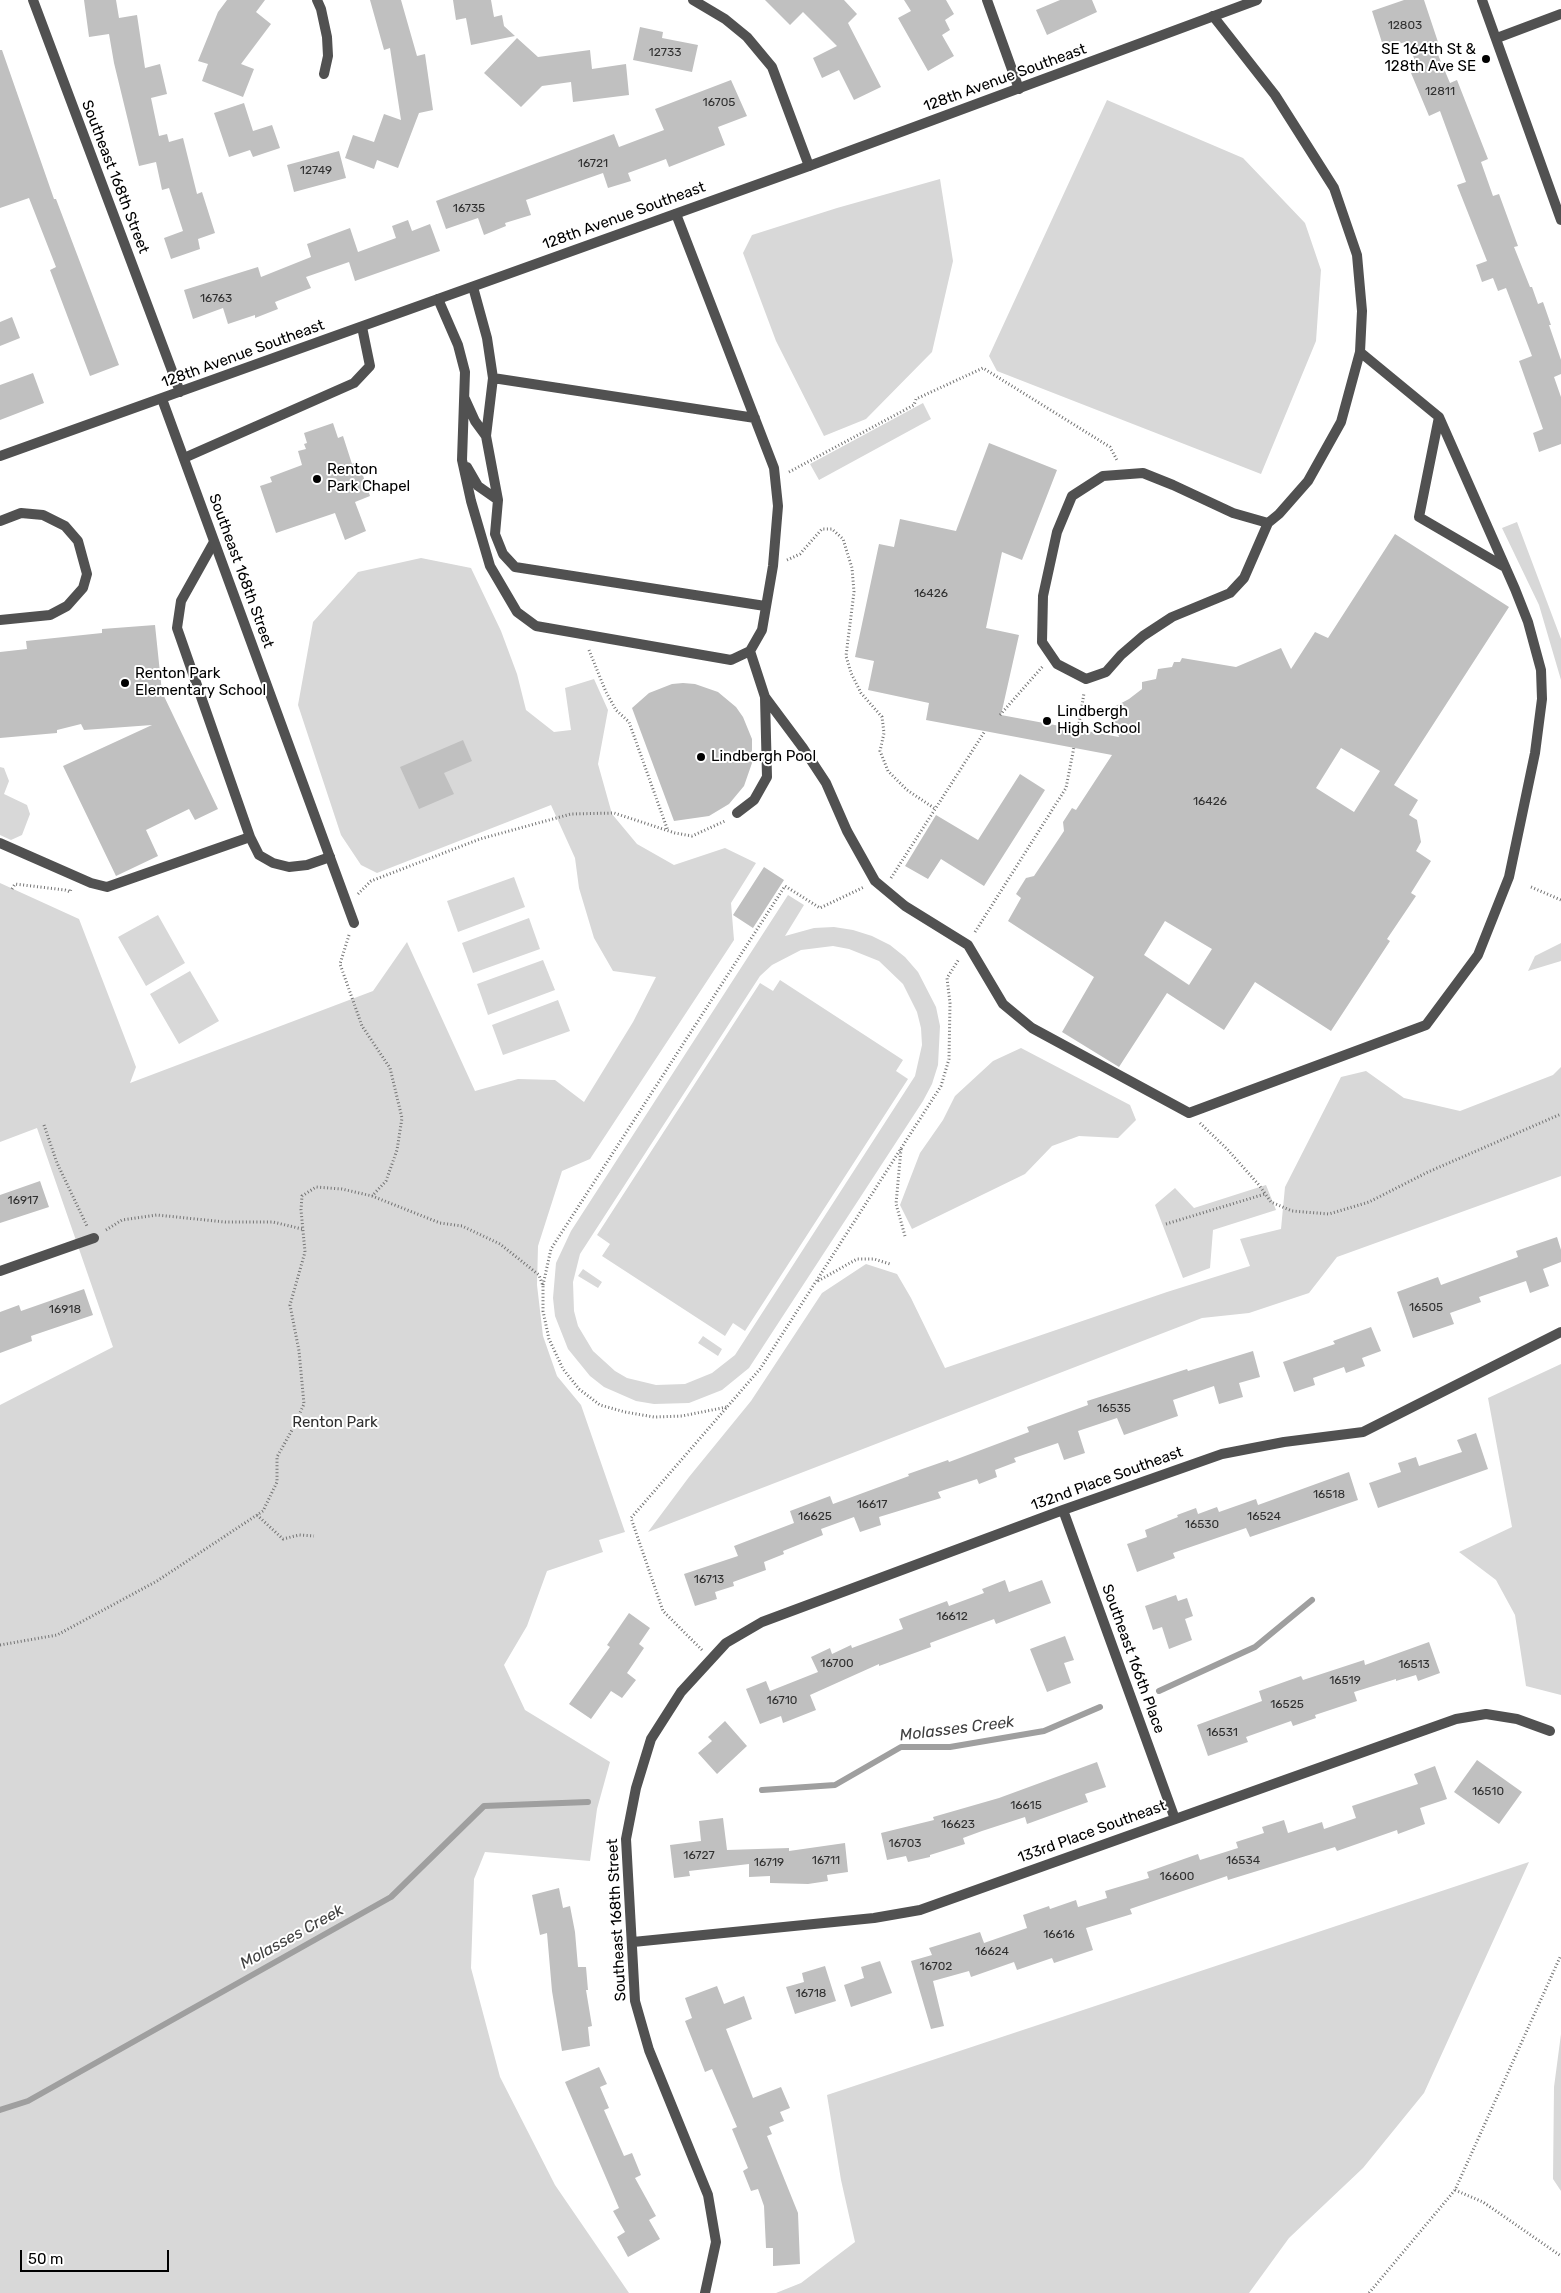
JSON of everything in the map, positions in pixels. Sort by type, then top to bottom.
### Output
[{"type":"street","name":"Southeast 168th Street","points":[[33,0],[180,392]]},
{"type":"street","points":[[317,0],[322,9],[327,37],[328,56],[324,74]]},
{"type":"street","points":[[693,0],[725,19],[748,37],[772,67],[809,166]]},
{"type":"street","points":[[987,0],[1019,89]]},
{"type":"street","name":"128th Avenue Southeast","points":[[0,456],[809,166],[1257,0]]},
{"type":"street","points":[[1482,0],[1561,220]]},
{"type":"street","points":[[1497,38],[1561,14]]},
{"type":"street","points":[[1213,16],[1275,95],[1334,188],[1356,254],[1362,311],[1360,352],[1341,422],[1308,481],[1279,514],[1268,523],[1244,578],[1230,593],[1172,617],[1143,636],[1106,672],[1086,679],[1057,664],[1042,642],[1043,596],[1057,532],[1072,496],[1103,476],[1143,473],[1233,513],[1268,523]]},
{"type":"street","points":[[438,300],[458,345],[464,372],[462,460],[490,566],[516,612],[536,626],[731,660],[750,651],[762,630],[773,566],[778,506],[775,476],[774,468],[676,214]]},
{"type":"street","points":[[472,287],[488,338],[493,378],[486,436],[498,500],[495,534],[503,554],[514,567],[765,606]]},
{"type":"street","points":[[184,458],[354,384],[370,366],[362,327]]},
{"type":"street","points":[[765,696],[804,748],[826,783],[847,831],[875,881],[905,906],[968,945],[1003,1004],[1032,1028],[1189,1113],[1426,1025],[1478,955],[1509,878],[1535,753],[1542,699],[1541,670],[1528,622],[1439,417],[1360,352]]},
{"type":"street","points":[[493,378],[755,418]]},
{"type":"street","points":[[464,396],[475,421],[486,436]]},
{"type":"street","name":"Southeast 168th Street","points":[[162,399],[354,923]]},
{"type":"street","points":[[1439,417],[1419,517],[1504,566]]},
{"type":"street","points":[[462,460],[478,486],[498,500]]},
{"type":"street","points":[[0,521],[21,513],[43,515],[65,526],[78,541],[87,574],[82,588],[66,606],[50,615],[0,620]]},
{"type":"street","points":[[214,542],[181,601],[177,628],[250,838],[259,855],[273,863],[289,867],[307,865],[330,857]]},
{"type":"street","points":[[737,813],[754,800],[767,777],[765,696],[750,651]]},
{"type":"street","points":[[0,843],[91,883],[106,887],[250,838]]},
{"type":"street","points":[[0,1271],[94,1238]]},
{"type":"street","name":"132nd Place Southeast","points":[[681,1692],[726,1643],[762,1622],[1063,1510],[1222,1454],[1284,1442],[1363,1432],[1561,1332]]},
{"type":"street","name":"Southeast 166th Place","points":[[1063,1510],[1175,1819]]},
{"type":"street","name":"Southeast 168th Street","points":[[681,1692],[651,1738],[636,1788],[626,1839],[635,2001],[642,2030],[708,2195],[716,2242],[705,2293]]},
{"type":"street","name":"133rd Place Southeast","points":[[633,1942],[874,1918],[920,1910],[1456,1719],[1486,1714],[1517,1719],[1550,1731]]},
{"type":"path","points":[[775,476],[792,471],[914,405],[916,399],[983,368],[1110,447],[1118,457],[1121,475]]},
{"type":"path","points":[[773,566],[800,554],[822,529],[832,529],[843,539],[852,568],[854,592],[846,656],[851,673],[860,693],[882,717],[884,733],[880,751],[888,771],[907,790],[934,808]]},
{"type":"path","points":[[582,634],[606,692],[616,710],[629,722],[669,831]]},
{"type":"path","points":[[1000,715],[1052,656]]},
{"type":"path","points":[[1078,730],[1086,679]]},
{"type":"path","points":[[885,888],[934,808],[985,731]]},
{"type":"path","points":[[711,1659],[662,1611],[630,1518],[760,1369],[941,1086],[949,1059],[950,1003],[947,978],[1066,788],[1074,747]]},
{"type":"path","points":[[347,905],[371,881],[480,839],[571,814],[614,813],[669,831],[692,836],[719,825],[737,813]]},
{"type":"path","points":[[728,1407],[682,1416],[654,1417],[600,1405],[579,1389],[563,1369],[548,1339],[543,1311],[543,1286],[551,1249],[785,886],[820,908],[875,881]]},
{"type":"path","points":[[12,889],[14,884],[70,892],[72,888],[62,884]]},
{"type":"path","points":[[1531,887],[1561,900]]},
{"type":"path","points":[[354,923],[340,964],[362,1026],[390,1068],[402,1118],[397,1150],[386,1181],[372,1196]]},
{"type":"path","points":[[1189,1113],[1227,1149],[1271,1202],[1292,1211],[1329,1214],[1369,1202],[1428,1172],[1561,1114]]},
{"type":"path","points":[[44,1125],[68,1189],[94,1238],[122,1220],[157,1215],[225,1222],[273,1222],[302,1229]]},
{"type":"path","points":[[902,1149],[896,1204],[905,1236]]},
{"type":"path","points":[[0,1645],[57,1635],[157,1581],[263,1511],[277,1482],[277,1457],[304,1404],[299,1351],[290,1306],[305,1252],[302,1229],[302,1196],[316,1187],[342,1189],[372,1196],[440,1223],[462,1226],[500,1244],[539,1275],[543,1286]]},
{"type":"path","points":[[1166,1224],[1265,1194]]},
{"type":"path","points":[[815,1283],[856,1258],[874,1258],[890,1264]]},
{"type":"path","points":[[257,1515],[283,1539],[300,1535],[314,1536]]},
{"type":"path","points":[[1369,2293],[1455,2190],[1561,1954]]},
{"type":"path","points":[[1455,2190],[1483,2202],[1561,2256]]},
{"type":"green space","points":[[1107,100],[1243,158],[1305,223],[1321,270],[1316,341],[1261,474],[997,371],[989,356]]},
{"type":"green space","points":[[940,179],[953,261],[932,352],[866,419],[824,436],[776,341],[743,253],[752,235],[837,208]]},
{"type":"green space","points":[[923,403],[931,419],[819,480],[810,464]]},
{"type":"green space","points":[[1517,522],[1561,639],[1561,680],[1539,605],[1502,528]]},
{"type":"green space","name":"Renton Park","points":[[421,558],[471,568],[501,631],[517,674],[526,710],[554,732],[571,730],[565,688],[594,679],[608,710],[598,764],[612,814],[637,844],[674,865],[725,848],[756,863],[731,903],[734,940],[590,1159],[562,1171],[538,1246],[537,1285],[543,1336],[557,1376],[581,1405],[625,1532],[599,1540],[603,1552],[547,1571],[527,1626],[504,1665],[525,1710],[610,1762],[597,1809],[590,1861],[485,1852],[474,1879],[471,1968],[500,2077],[555,2185],[629,2293],[0,2293],[0,1405],[113,1347],[37,1128],[0,1142],[0,883],[79,919],[136,1067],[130,1083],[373,991],[407,942],[475,1091],[518,1079],[555,1080],[584,1102],[633,1022],[656,977],[613,971],[594,938],[579,888],[575,858],[551,805],[377,873],[361,865],[341,835],[298,705],[313,622],[358,572]]},
{"type":"green space","points":[[0,767],[4,768],[9,781],[4,794],[27,805],[30,814],[22,835],[11,840],[0,835]]},
{"type":"green space","points":[[514,877],[525,907],[458,932],[447,901]]},
{"type":"green space","points":[[788,895],[804,905],[785,936],[814,928],[834,927],[853,930],[872,936],[890,945],[905,957],[918,972],[936,1007],[940,1026],[938,1065],[932,1084],[923,1101],[749,1368],[722,1390],[689,1403],[654,1404],[636,1401],[604,1387],[590,1376],[568,1349],[555,1316],[553,1298],[556,1263],[571,1231]],"holes":[[[833,946],[849,949],[879,961],[903,984],[917,1012],[921,1028],[922,1045],[915,1076],[735,1355],[712,1373],[685,1384],[656,1385],[627,1378],[615,1371],[593,1351],[578,1326],[574,1311],[573,1282],[580,1254],[760,976],[772,965],[801,950]]]},
{"type":"green space","points":[[158,915],[185,963],[146,986],[118,937]]},
{"type":"green space","points":[[529,918],[540,949],[473,973],[462,943]]},
{"type":"green space","points":[[1561,943],[1561,961],[1528,971],[1535,956]]},
{"type":"green space","points":[[543,960],[555,990],[488,1015],[477,984]]},
{"type":"green space","points":[[190,971],[219,1021],[179,1044],[150,994]]},
{"type":"green space","points":[[780,980],[903,1060],[896,1071],[908,1079],[745,1331],[733,1323],[725,1336],[602,1256],[610,1244],[597,1235],[760,983],[773,991]]},
{"type":"green space","points":[[558,1000],[570,1031],[503,1055],[492,1025]]},
{"type":"green space","points":[[1021,1048],[1130,1105],[1136,1120],[1118,1138],[1079,1136],[1052,1146],[1025,1174],[912,1229],[900,1205],[920,1153],[943,1120],[955,1096],[993,1061]]},
{"type":"green space","points":[[1561,1067],[1561,1176],[1337,1257],[1309,1293],[1249,1313],[1202,1318],[648,1532],[689,1477],[751,1401],[822,1293],[866,1264],[897,1274],[911,1298],[945,1368],[1167,1292],[1250,1266],[1240,1239],[1281,1229],[1285,1187],[1341,1077],[1366,1071],[1404,1098],[1460,1111],[1553,1075]]},
{"type":"green space","points":[[1266,1185],[1276,1210],[1213,1230],[1210,1268],[1183,1278],[1155,1205],[1175,1188],[1194,1208]]},
{"type":"green space","points":[[583,1269],[602,1282],[598,1288],[578,1276]]},
{"type":"green space","points":[[703,1336],[722,1349],[718,1356],[698,1343]]},
{"type":"green space","points":[[1561,1364],[1561,1695],[1526,1686],[1515,1615],[1496,1580],[1459,1552],[1512,1527],[1488,1398]]},
{"type":"green space","points":[[1529,1862],[1424,2093],[1363,2168],[1289,2238],[1249,2293],[776,2293],[801,2283],[855,2242],[841,2180],[827,2095]]},
{"type":"green space","points":[[1561,2034],[1561,2191],[1553,2179],[1554,2087]]},
{"type":"building","points":[[84,0],[116,0],[119,18],[137,15],[145,68],[160,64],[167,94],[151,98],[159,136],[167,134],[169,142],[183,138],[197,194],[202,192],[215,233],[198,239],[200,249],[171,259],[164,238],[183,231],[169,188],[162,190],[156,162],[139,166],[114,63],[109,34],[89,37]]},
{"type":"building","points":[[227,0],[265,0],[256,12],[271,24],[241,64],[254,69],[243,97],[202,81],[208,64],[198,61],[218,12]]},
{"type":"building","points":[[370,0],[401,0],[417,56],[425,54],[433,110],[419,113],[398,168],[377,160],[374,169],[345,158],[353,135],[374,142],[384,114],[401,120],[390,48],[384,50]]},
{"type":"building","points":[[453,0],[491,0],[494,17],[502,15],[504,26],[515,36],[471,45],[466,18],[456,20]]},
{"type":"building","points":[[765,0],[844,0],[857,14],[848,23],[881,87],[854,100],[839,70],[822,78],[813,58],[837,46],[803,12],[790,25]]},
{"type":"building","points":[[904,0],[946,0],[954,14],[945,20],[950,30],[942,35],[954,56],[928,71],[898,18],[911,11]]},
{"type":"building","points":[[1060,0],[1092,0],[1097,12],[1047,35],[1036,10]]},
{"type":"building","points":[[1404,0],[1424,0],[1438,42],[1433,43],[1450,83],[1457,80],[1488,159],[1481,162],[1493,196],[1499,194],[1518,246],[1514,247],[1538,304],[1543,302],[1551,325],[1549,325],[1561,360],[1561,374],[1554,377],[1561,397],[1561,444],[1539,452],[1533,433],[1543,429],[1519,361],[1532,356],[1506,288],[1498,291],[1493,278],[1482,282],[1476,265],[1487,261],[1457,185],[1466,182],[1440,111],[1429,116],[1411,73],[1418,70],[1408,41],[1384,49],[1372,11]]},
{"type":"building","points":[[640,27],[663,32],[662,38],[698,45],[692,72],[633,60]]},
{"type":"building","points":[[517,38],[538,57],[590,50],[592,69],[626,64],[629,95],[573,102],[571,82],[542,86],[521,107],[484,73]]},
{"type":"building","points":[[0,50],[2,50],[54,199],[56,199],[119,365],[90,376],[50,270],[56,267],[29,198],[0,208]]},
{"type":"building","points":[[731,80],[747,116],[718,127],[725,145],[669,167],[666,159],[628,173],[631,181],[608,188],[603,173],[526,200],[531,215],[505,223],[506,226],[484,235],[478,218],[446,229],[436,201],[614,134],[619,147],[664,130],[655,109]]},
{"type":"building","points":[[244,103],[253,131],[272,125],[280,148],[253,157],[250,150],[229,157],[214,113]]},
{"type":"building","points":[[339,151],[346,178],[294,192],[287,165]]},
{"type":"building","points":[[408,220],[412,231],[430,224],[440,251],[355,281],[349,262],[306,277],[311,288],[275,302],[278,309],[255,318],[255,315],[228,324],[223,308],[193,319],[184,290],[258,267],[261,277],[311,257],[307,244],[350,228],[358,252],[396,238],[392,226]]},
{"type":"building","points":[[12,317],[20,338],[0,346],[0,322]]},
{"type":"building","points":[[33,373],[44,403],[0,420],[0,385]]},
{"type":"building","name":"Renton Park Chapel","points":[[333,423],[338,438],[343,436],[352,464],[358,461],[370,496],[355,502],[366,531],[345,540],[335,513],[276,533],[260,486],[272,482],[270,477],[302,465],[298,451],[306,449],[304,444],[307,443],[304,433]]},
{"type":"building","points":[[989,443],[1057,470],[1022,560],[1002,552],[986,628],[1019,635],[1001,715],[1119,737],[1110,709],[1129,699],[1142,689],[1142,682],[1156,679],[1158,669],[1172,667],[1174,662],[1180,662],[1182,658],[1236,667],[1281,648],[1291,669],[1315,632],[1328,638],[1395,534],[1509,607],[1394,785],[1418,800],[1409,815],[1417,820],[1421,842],[1416,851],[1431,861],[1411,893],[1416,896],[1387,939],[1390,941],[1331,1031],[1255,982],[1224,1030],[1167,993],[1119,1067],[1062,1032],[1094,977],[1008,921],[1021,898],[1016,894],[1026,878],[1034,876],[1064,831],[1063,822],[1072,808],[1076,810],[1112,755],[926,720],[929,703],[868,690],[874,661],[855,657],[879,544],[894,547],[900,519],[956,531]],"holes":[[[1341,748],[1380,771],[1354,812],[1316,788]],[[1165,921],[1212,949],[1189,985],[1144,955]]]},
{"type":"building","points":[[155,625],[162,692],[218,809],[195,820],[189,809],[146,830],[158,856],[116,876],[63,766],[152,725],[84,730],[81,724],[57,730],[57,733],[0,738],[0,652],[27,649],[26,641],[102,633],[102,629]]},
{"type":"building","name":"Lindbergh Pool","points":[[672,684],[695,684],[718,692],[736,707],[743,717],[752,739],[752,763],[744,786],[729,804],[709,816],[674,821],[632,708],[649,693]]},
{"type":"building","points":[[463,740],[472,761],[444,773],[454,794],[419,809],[400,767]]},
{"type":"building","points":[[1020,774],[1045,790],[984,886],[941,859],[928,879],[905,866],[936,815],[978,840]]},
{"type":"building","points":[[764,867],[784,880],[753,928],[733,915]]},
{"type":"building","points":[[40,1181],[49,1207],[0,1223],[0,1195]]},
{"type":"building","points":[[1557,1237],[1561,1250],[1561,1262],[1543,1269],[1549,1286],[1530,1293],[1526,1281],[1479,1297],[1481,1302],[1450,1313],[1454,1324],[1413,1338],[1397,1292],[1438,1277],[1441,1285],[1518,1257],[1516,1251]]},
{"type":"building","points":[[84,1289],[93,1315],[31,1336],[32,1341],[0,1353],[0,1312],[19,1305],[21,1311]]},
{"type":"building","points":[[1371,1327],[1381,1351],[1362,1358],[1365,1366],[1346,1373],[1344,1367],[1313,1378],[1315,1385],[1294,1392],[1283,1362],[1335,1344],[1333,1341]]},
{"type":"building","points":[[1253,1351],[1260,1377],[1239,1383],[1243,1397],[1219,1404],[1214,1386],[1173,1400],[1178,1416],[1124,1435],[1117,1418],[1078,1431],[1085,1453],[1064,1460],[1058,1443],[1014,1458],[1016,1462],[995,1470],[997,1477],[979,1484],[977,1479],[938,1492],[941,1498],[879,1517],[881,1525],[860,1532],[854,1517],[821,1529],[823,1535],[783,1551],[784,1554],[764,1562],[766,1570],[733,1582],[734,1586],[715,1592],[717,1599],[695,1606],[684,1574],[738,1556],[734,1546],[794,1523],[790,1511],[830,1496],[833,1504],[909,1476],[908,1474],[948,1460],[949,1462],[1029,1432],[1027,1427],[1088,1405],[1087,1401],[1187,1369],[1188,1371]]},
{"type":"building","points":[[1476,1433],[1488,1469],[1378,1508],[1369,1483],[1401,1472],[1398,1463],[1416,1457],[1419,1466],[1462,1452],[1457,1440]]},
{"type":"building","points":[[1349,1472],[1358,1500],[1250,1537],[1246,1528],[1173,1553],[1175,1558],[1137,1572],[1127,1544],[1147,1537],[1145,1530],[1196,1508],[1198,1514],[1217,1507],[1219,1512],[1256,1499],[1258,1505]]},
{"type":"building","points":[[1005,1580],[1009,1592],[1042,1580],[1051,1603],[996,1624],[994,1619],[930,1643],[931,1647],[879,1666],[879,1664],[810,1695],[816,1710],[783,1723],[781,1716],[760,1724],[746,1689],[766,1681],[770,1691],[818,1672],[811,1657],[830,1648],[832,1654],[851,1645],[852,1648],[903,1629],[899,1619],[947,1601],[949,1606],[984,1593],[982,1589]]},
{"type":"building","points":[[1176,1595],[1178,1601],[1187,1598],[1193,1616],[1185,1619],[1192,1640],[1169,1649],[1162,1627],[1153,1630],[1145,1606]]},
{"type":"building","points":[[629,1613],[650,1628],[639,1644],[644,1648],[627,1673],[636,1680],[622,1698],[611,1691],[591,1719],[569,1704],[610,1647],[607,1645]]},
{"type":"building","points":[[1065,1636],[1074,1660],[1064,1663],[1071,1683],[1047,1692],[1030,1649]]},
{"type":"building","points":[[1429,1642],[1440,1673],[1418,1681],[1416,1675],[1396,1681],[1396,1679],[1354,1692],[1357,1701],[1315,1715],[1316,1718],[1293,1726],[1291,1721],[1246,1737],[1248,1742],[1208,1756],[1197,1725],[1262,1701],[1259,1691],[1301,1676],[1303,1680],[1364,1660],[1365,1665]]},
{"type":"building","points":[[725,1721],[747,1746],[717,1774],[698,1753],[712,1741],[708,1737]]},
{"type":"building","points":[[1477,1760],[1522,1792],[1499,1824],[1454,1792]]},
{"type":"building","points":[[1097,1762],[1106,1787],[1085,1794],[1088,1802],[1027,1824],[1025,1817],[982,1831],[963,1838],[965,1844],[930,1855],[930,1857],[908,1862],[906,1856],[887,1860],[881,1833],[934,1820],[933,1817],[999,1798]]},
{"type":"building","points":[[1435,1766],[1447,1799],[1420,1808],[1425,1824],[1398,1834],[1397,1830],[1337,1851],[1335,1847],[1228,1880],[1227,1876],[1130,1909],[1132,1914],[1086,1928],[1093,1950],[1054,1963],[1052,1958],[1017,1970],[1014,1962],[971,1977],[969,1971],[933,1981],[944,2026],[931,2029],[911,1961],[932,1955],[929,1948],[980,1932],[984,1943],[1027,1928],[1023,1915],[1049,1906],[1050,1909],[1076,1900],[1078,1907],[1107,1898],[1105,1891],[1149,1878],[1147,1872],[1198,1854],[1200,1860],[1238,1848],[1236,1842],[1264,1833],[1262,1827],[1284,1820],[1288,1833],[1322,1822],[1324,1829],[1356,1818],[1352,1806],[1418,1784],[1414,1774]]},
{"type":"building","points":[[723,1818],[727,1850],[789,1848],[789,1851],[845,1843],[848,1872],[827,1875],[828,1881],[808,1884],[770,1883],[770,1876],[749,1877],[749,1864],[689,1871],[690,1876],[674,1878],[670,1845],[701,1841],[699,1821]]},
{"type":"building","points":[[559,1888],[563,1908],[570,1906],[575,1932],[578,1967],[586,1967],[588,1990],[586,1990],[592,2026],[588,2027],[590,2046],[562,2051],[552,1991],[547,1933],[540,1935],[532,1895]]},
{"type":"building","points":[[880,1961],[892,1993],[851,2007],[844,1985],[864,1978],[861,1967]]},
{"type":"building","points":[[825,1966],[836,2001],[795,2014],[786,1987],[804,1982],[802,1973]]},
{"type":"building","points":[[717,1986],[724,2004],[744,1996],[752,2019],[726,2029],[753,2098],[781,2087],[790,2108],[780,2112],[784,2121],[769,2127],[772,2134],[767,2136],[798,2213],[800,2264],[773,2266],[773,2248],[766,2248],[764,2206],[758,2189],[751,2191],[743,2171],[748,2168],[732,2129],[737,2127],[712,2069],[705,2072],[685,2021],[692,2018],[685,1998]]},
{"type":"building","points":[[599,2067],[607,2084],[600,2087],[609,2108],[604,2110],[624,2156],[632,2153],[641,2175],[635,2178],[656,2216],[649,2220],[660,2239],[628,2257],[617,2237],[625,2232],[613,2211],[619,2208],[565,2082]]},
{"type":"waterway","name":"Molasses Creek","points":[[1159,1691],[1255,1647],[1312,1600]]},
{"type":"waterway","name":"Molasses Creek","points":[[762,1790],[835,1785],[901,1747],[950,1747],[1044,1731],[1100,1707]]},
{"type":"waterway","name":"Molasses Creek","points":[[0,2110],[28,2101],[391,1897],[484,1806],[588,1802]]},
{"type":"place","name":"SE 164th St & 128th Ave SE","points":[[1486,59]]},
{"type":"place","name":"Renton Park Chapel","points":[[317,479]]},
{"type":"place","name":"Renton Park Elementary School","points":[[125,683]]},
{"type":"place","name":"Lindbergh High School","points":[[1047,721]]},
{"type":"place","name":"Lindbergh Pool","points":[[701,757]]}]
